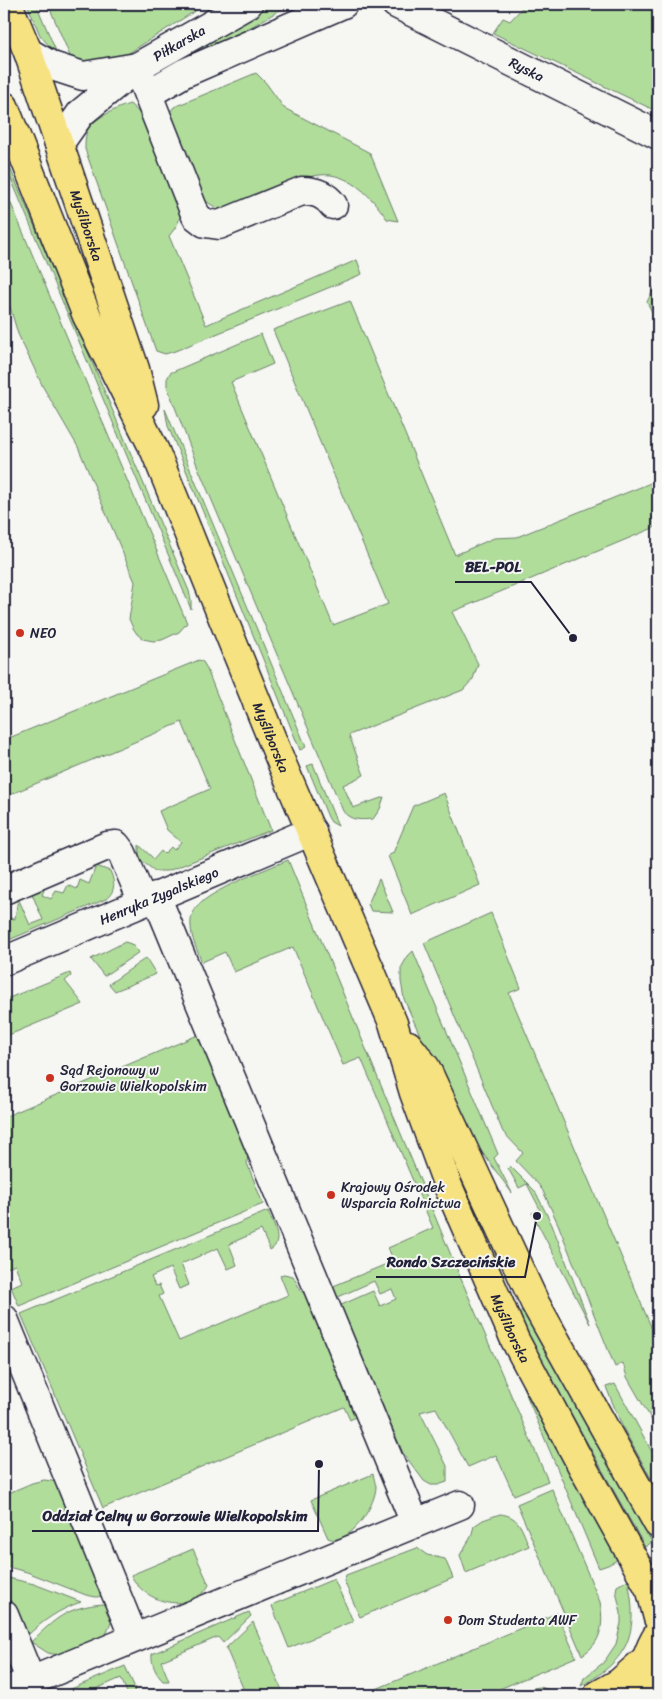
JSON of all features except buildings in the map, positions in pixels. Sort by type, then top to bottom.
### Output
[{"type":"main road","name":"Myśliborska","points":[[8,4],[28,52],[136,370],[155,451]]},
{"type":"main road","name":"Myśliborska","points":[[4,106],[87,316],[155,451],[282,764],[393,1023],[414,1093],[448,1186],[515,1340],[647,1584],[656,1605],[658,1618]]},
{"type":"main road","name":"Myśliborska","points":[[393,1023],[426,1068],[535,1303],[658,1524]]},
{"type":"main road","points":[[644,1695],[643,1680],[646,1659],[658,1634]]},
{"type":"main road","points":[[598,1695],[619,1683],[646,1659]]},
{"type":"street","name":"Piłkarska","points":[[59,144],[81,113],[137,66],[248,4]]},
{"type":"street","points":[[148,94],[184,73],[343,4]]},
{"type":"street","name":"Ryska","points":[[396,4],[658,136]]},
{"type":"street","name":"Piłkarska","points":[[28,52],[52,66],[83,76],[137,66]]},
{"type":"street","points":[[137,66],[196,216],[205,224],[219,225],[302,191],[321,194],[333,205]]},
{"type":"street","name":"Henryka Zygalskiego","points":[[4,960],[312,832]]},
{"type":"street","points":[[4,890],[107,846],[116,845],[122,853],[149,899],[247,1117],[415,1523]]},
{"type":"street","points":[[4,1319],[134,1638]]},
{"type":"street","points":[[4,1692],[460,1505]]},
{"type":"street","points":[[4,1615],[31,1681]]},
{"type":"green space","points":[[27,4],[36,4],[59,58],[40,35]]},
{"type":"green space","points":[[48,4],[206,4],[121,58],[73,63]]},
{"type":"green space","points":[[269,4],[296,4],[280,10],[217,47],[187,57],[184,55]]},
{"type":"green space","points":[[526,4],[658,4],[658,112],[493,33],[503,18],[510,21]]},
{"type":"green space","points":[[256,73],[266,83],[284,108],[370,153],[398,221],[387,219],[364,191],[340,177],[331,175],[321,175],[299,180],[227,209],[216,207],[204,199],[169,113],[174,107]]},
{"type":"green space","points":[[130,104],[148,121],[181,207],[178,223],[169,236],[206,325],[357,260],[362,274],[175,351],[165,354],[156,351],[85,149],[86,134],[91,125],[107,114]]},
{"type":"green space","points":[[4,154],[189,591],[191,609],[4,162]]},
{"type":"green space","points":[[4,187],[187,623],[179,632],[162,640],[143,639],[133,628],[129,619],[135,582],[78,447],[43,387],[18,334],[4,287]]},
{"type":"green space","points":[[658,280],[658,324],[647,302]]},
{"type":"green space","points":[[350,301],[455,555],[494,538],[517,537],[658,480],[658,526],[452,612],[478,664],[473,679],[463,690],[349,735],[364,775],[343,785],[353,808],[384,797],[380,809],[373,819],[364,820],[349,817],[343,811],[197,465],[167,386],[167,379],[170,373],[261,334],[273,364],[231,382],[333,625],[388,604],[273,330]]},
{"type":"green space","points":[[165,409],[306,747],[300,750],[168,426]]},
{"type":"green space","points":[[199,660],[206,667],[271,830],[168,871],[155,871],[139,859],[139,845],[154,859],[161,851],[164,854],[171,847],[174,850],[181,842],[167,830],[159,811],[210,789],[182,722],[4,797],[4,740]]},
{"type":"green space","points":[[313,764],[338,826],[331,822],[328,817],[307,766]]},
{"type":"green space","points":[[444,793],[480,885],[412,915],[388,856],[393,853],[413,806]]},
{"type":"green space","points":[[288,860],[455,1265],[548,1481],[514,1495],[496,1455],[468,1467],[436,1408],[420,1412],[447,1466],[447,1482],[431,1485],[424,1481],[403,1453],[339,1306],[373,1291],[380,1306],[396,1299],[392,1289],[380,1294],[374,1281],[336,1298],[331,1287],[394,1261],[388,1248],[433,1228],[361,1058],[343,1065],[293,947],[234,972],[225,952],[202,962],[195,944],[191,930],[191,918],[196,908],[203,901],[226,887]]},
{"type":"green space","points":[[96,866],[110,871],[113,879],[112,893],[106,899],[4,942],[4,917],[15,919],[18,898],[30,925],[43,920],[30,889],[47,882],[42,895],[51,899],[56,891],[64,893],[68,885],[77,889],[80,880],[89,884]]},
{"type":"green space","points":[[379,879],[393,912],[371,911],[368,904]]},
{"type":"green space","points":[[491,913],[521,988],[509,993],[658,1343],[658,1431],[627,1377],[623,1363],[615,1367],[543,1191],[516,1161],[523,1153],[503,1132],[424,943]]},
{"type":"green space","points":[[125,942],[131,944],[139,952],[104,976],[91,959]]},
{"type":"green space","points":[[413,951],[498,1154],[494,1158],[512,1193],[468,1133],[442,1085],[404,999],[401,968]]},
{"type":"green space","points":[[146,958],[156,974],[115,991],[109,984]]},
{"type":"green space","points":[[70,973],[71,976],[65,981],[83,1004],[4,1037],[4,1000]]},
{"type":"green space","points":[[198,1035],[248,1152],[247,1163],[263,1204],[19,1306],[11,1287],[22,1282],[15,1265],[4,1269],[4,1117]]},
{"type":"green space","points":[[510,1166],[535,1191],[552,1225],[590,1324],[532,1213],[540,1209],[527,1184],[519,1188],[508,1168]]},
{"type":"green space","points":[[268,1211],[277,1237],[277,1242],[270,1250],[261,1230],[229,1244],[237,1265],[228,1269],[218,1248],[181,1264],[189,1285],[179,1289],[170,1268],[151,1277],[155,1286],[159,1285],[163,1294],[159,1296],[179,1341],[288,1295],[280,1275],[293,1276],[301,1291],[309,1297],[359,1415],[350,1420],[344,1407],[103,1508],[21,1314]]},
{"type":"green space","points":[[524,1311],[652,1542],[645,1547],[517,1316],[518,1312]]},
{"type":"green space","points":[[615,1384],[658,1463],[658,1491],[623,1428],[606,1387]]},
{"type":"green space","points":[[523,1387],[617,1560],[608,1565],[599,1568]]},
{"type":"green space","points":[[373,1474],[376,1486],[375,1493],[363,1518],[344,1537],[328,1538],[311,1500]]},
{"type":"green space","points":[[44,1480],[68,1487],[112,1595],[96,1597],[86,1595],[27,1572],[4,1566],[4,1495]]},
{"type":"green space","points":[[552,1489],[600,1602],[602,1618],[598,1639],[582,1655],[517,1504]]},
{"type":"green space","points":[[500,1514],[507,1515],[516,1521],[522,1529],[529,1546],[466,1573],[460,1555],[471,1537],[474,1526],[483,1520]]},
{"type":"green space","points":[[417,1548],[427,1555],[445,1559],[453,1578],[360,1617],[344,1581],[346,1575]]},
{"type":"green space","points":[[193,1549],[209,1585],[201,1594],[191,1600],[180,1603],[157,1599],[137,1585],[131,1575]]},
{"type":"green space","points":[[4,1577],[34,1584],[81,1602],[52,1616],[26,1637],[8,1600]]},
{"type":"green space","points":[[334,1579],[353,1621],[289,1648],[272,1606]]},
{"type":"green space","points":[[628,1580],[632,1616],[631,1630],[627,1643],[620,1655],[610,1666],[581,1686],[584,1678],[604,1662],[616,1644],[621,1623],[621,1613],[616,1591],[617,1586]]},
{"type":"green space","points":[[103,1604],[114,1607],[113,1618],[105,1637],[59,1655],[48,1653],[31,1642],[63,1615],[80,1608]]},
{"type":"green space","points":[[249,1612],[251,1616],[223,1643],[218,1637],[161,1661],[169,1681],[163,1681],[154,1669],[152,1654]]},
{"type":"green space","points":[[557,1613],[576,1657],[485,1695],[362,1695]]},
{"type":"green space","points":[[253,1622],[284,1695],[246,1695],[226,1648]]},
{"type":"green space","points":[[125,1666],[135,1688],[133,1695],[128,1695],[121,1678],[82,1695],[57,1695]]},
{"type":"green space","points":[[540,1687],[559,1695],[516,1695],[533,1688]]},
{"type":"place","name":"NEO","points":[[20,633]]},
{"type":"place","name":"BEL-POL","points":[[573,638]]},
{"type":"place","name":"Sąd Rejonowy w Gorzowie Wielkopolskim","points":[[50,1078]]},
{"type":"place","name":"Krajowy Ośrodek Wsparcia Rolnictwa","points":[[331,1195]]},
{"type":"place","name":"Rondo Szczecińskie","points":[[537,1216]]},
{"type":"place","name":"Oddział Celny w Gorzowie Wielkopolskim","points":[[319,1464]]},
{"type":"place","name":"Dom Studenta AWF","points":[[448,1620]]}]
